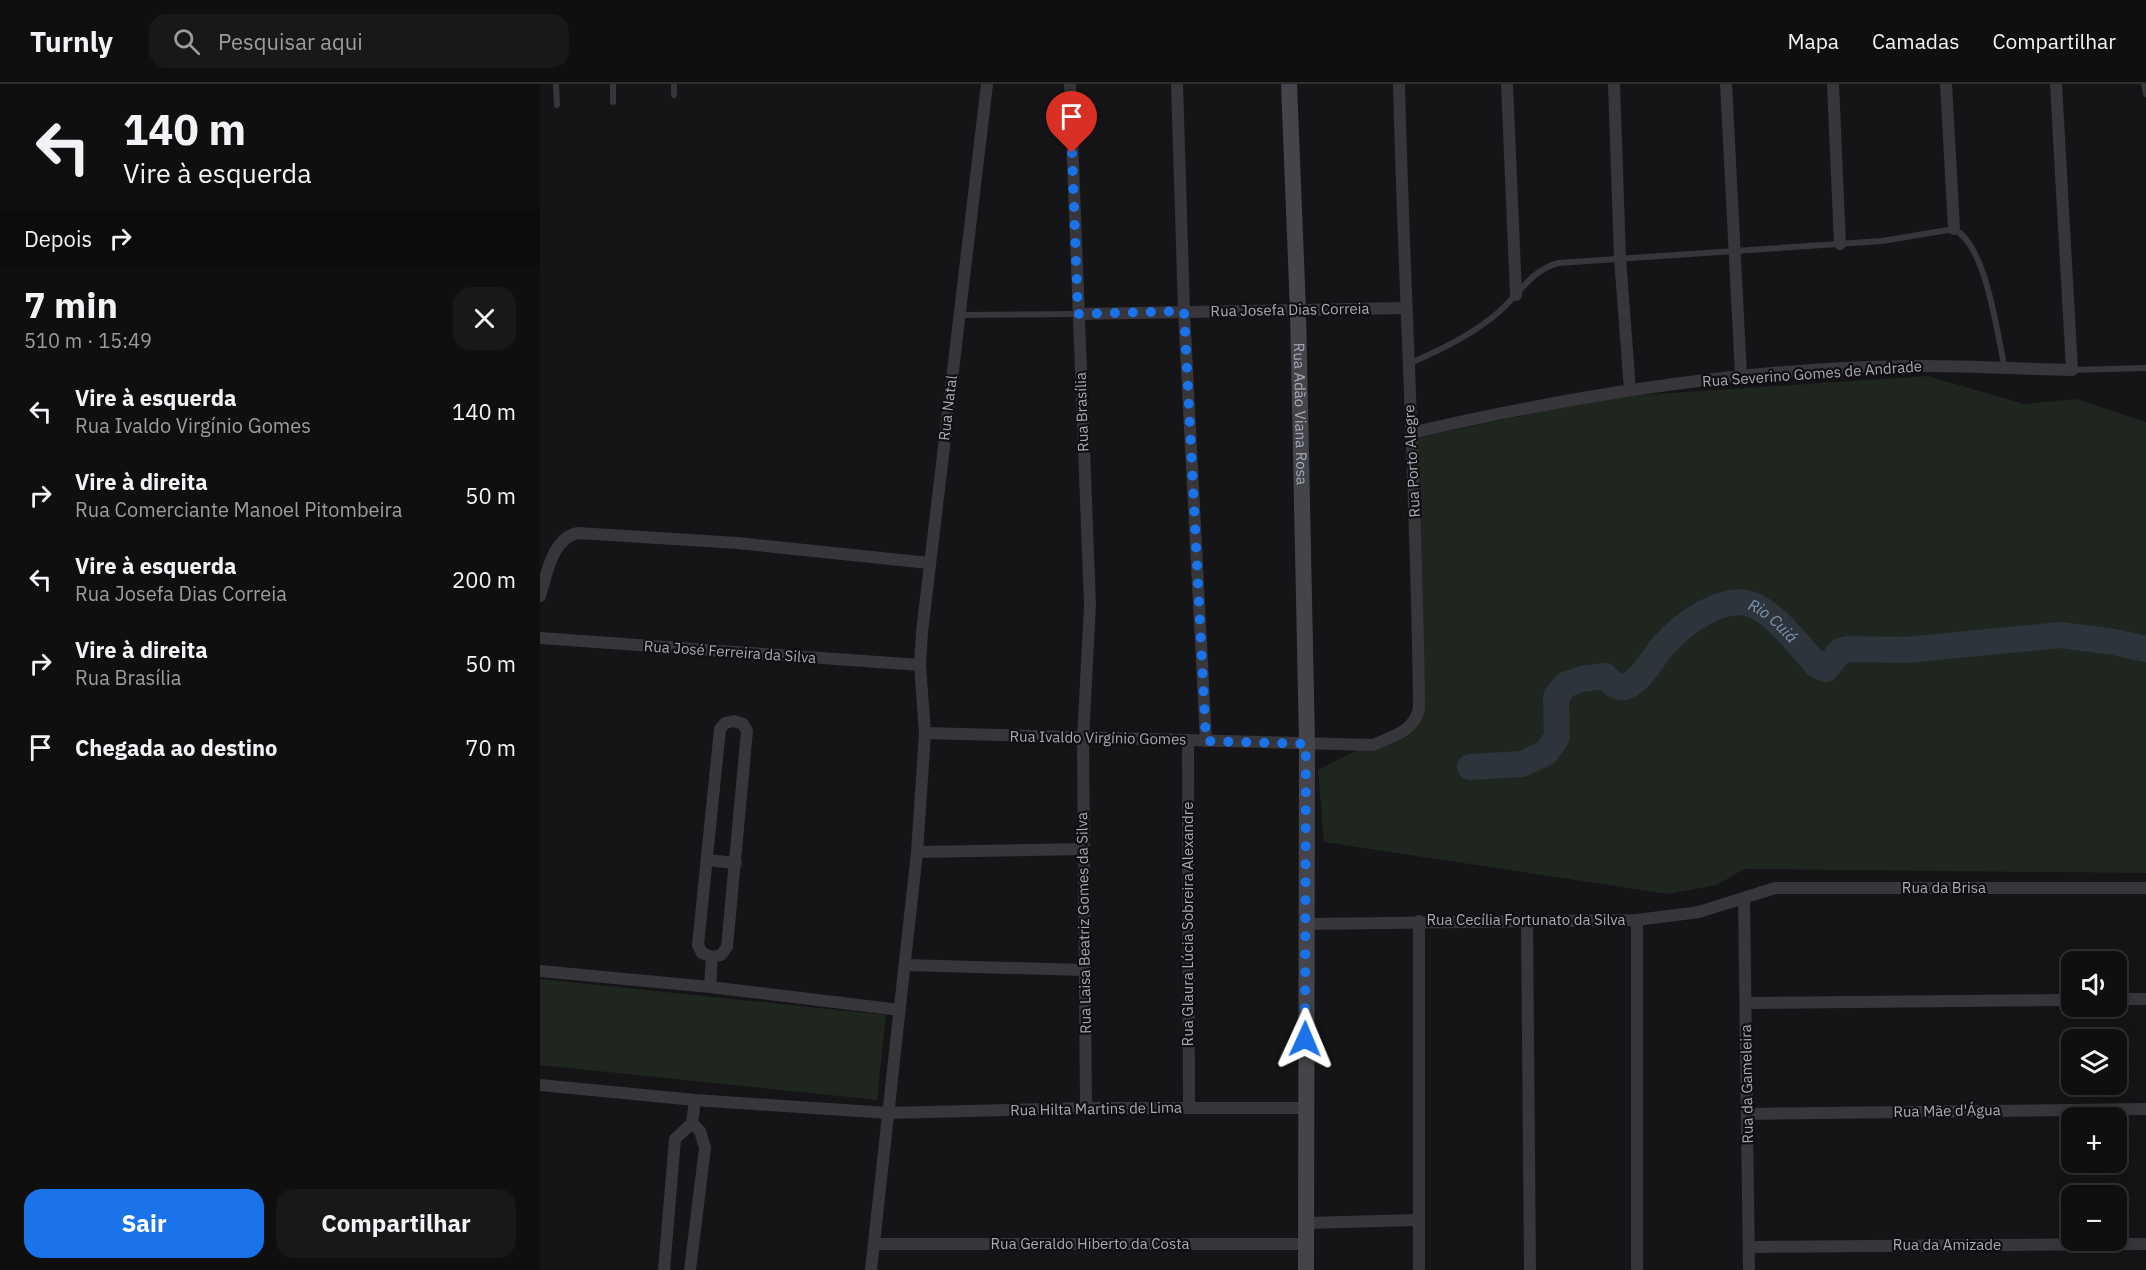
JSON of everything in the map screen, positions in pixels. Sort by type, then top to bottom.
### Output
[{"type":"street","name":"Rua Natal","points":[[871,1270],[917,852],[925,733],[920,665],[929,563],[987,84]]},
{"type":"street","name":"Rua Brasília","points":[[1070,84],[1090,605],[1083,739]]},
{"type":"street","points":[[1177,84],[1184,311],[1206,741]]},
{"type":"street","name":"Rua Adão Viana Rosa","points":[[1289,84],[1298,310],[1306,744],[1304,1108],[1306,1270]]},
{"type":"street","name":"Rua Porto Alegre","points":[[1306,744],[1372,745],[1410,728],[1417,718],[1417,553],[1405,308],[1399,84]]},
{"type":"street","points":[[1507,84],[1516,295]]},
{"type":"street","points":[[1614,84],[1620,258],[1630,390]]},
{"type":"street","points":[[1725,84],[1741,375]]},
{"type":"street","points":[[1833,84],[1840,244]]},
{"type":"street","points":[[1946,84],[1954,229]]},
{"type":"street","points":[[2056,84],[2072,370]]},
{"type":"street","name":"Rua Josefa Dias Correia","points":[[1078,314],[1405,308]]},
{"type":"street","name":"Rua Severino Gomes de Andrade","points":[[1411,433],[1533,405],[1741,375],[1907,366],[2072,370]]},
{"type":"street","points":[[540,596],[555,553],[567,536],[578,533],[737,543],[929,563]]},
{"type":"street","name":"Rua José Ferreira da Silva","points":[[540,638],[920,665]]},
{"type":"street","points":[[734,721],[743,724],[747,731],[736,863],[727,946],[721,955],[712,957],[702,953],[698,945],[706,860],[720,729],[725,723],[734,721]]},
{"type":"street","name":"Rua Ivaldo Virgínio Gomes","points":[[925,733],[1306,744]]},
{"type":"street","name":"Rua Laisa Beatriz Gomes da Silva","points":[[1083,739],[1086,1108]]},
{"type":"street","name":"Rua Glaura Lúcia Sobreira Alexandre","points":[[1188,740],[1189,1107]]},
{"type":"street","points":[[917,852],[1083,849]]},
{"type":"street","points":[[706,860],[736,863]]},
{"type":"street","name":"Rua da Brisa","points":[[1744,899],[1775,888],[2146,888]]},
{"type":"street","name":"Rua Cecília Fortunato da Silva","points":[[1306,924],[1637,920],[1699,912],[1744,899]]},
{"type":"street","name":"Rua da Gameleira","points":[[1744,899],[1749,1270]]},
{"type":"street","points":[[1637,920],[1637,1270]]},
{"type":"street","points":[[1419,921],[1419,1270]]},
{"type":"street","points":[[1527,922],[1530,1270]]},
{"type":"street","points":[[710,987],[712,957]]},
{"type":"street","points":[[906,964],[1084,970]]},
{"type":"street","points":[[540,971],[710,987],[900,1010]]},
{"type":"street","points":[[2127,999],[2146,999]]},
{"type":"street","points":[[1746,1003],[2061,1000]]},
{"type":"street","name":"Rua Hilta Martins de Lima","points":[[540,1084],[695,1100],[888,1113],[1086,1108],[1304,1108]]},
{"type":"street","points":[[664,1270],[675,1139],[692,1122],[695,1100]]},
{"type":"street","name":"Rua Mãe d'Água","points":[[1747,1114],[2146,1109]]},
{"type":"street","points":[[690,1270],[705,1148],[700,1131],[692,1122]]},
{"type":"street","points":[[1305,1223],[1418,1220]]},
{"type":"street","name":"Rua Geraldo Hiberto da Costa","points":[[874,1244],[1305,1244]]},
{"type":"street","name":"Rua da Amizade","points":[[1749,1247],[2146,1244]]},
{"type":"lane","points":[[556,84],[557,105]]},
{"type":"lane","points":[[613,84],[613,102]]},
{"type":"lane","points":[[674,84],[674,95]]},
{"type":"lane","points":[[2144,84],[2146,94]]},
{"type":"lane","points":[[1408,364],[1452,345],[1493,316],[1516,295],[1532,276],[1550,266],[1620,258],[1882,241],[1954,229],[1970,245],[1984,279],[2005,369]]},
{"type":"lane","name":"Rua Josefa Dias Correia","points":[[960,315],[1078,314]]},
{"type":"lane","name":"Rua Severino Gomes de Andrade","points":[[2072,370],[2146,368]]},
{"type":"shaded area","points":[[1928,376],[2024,404],[2076,399],[2146,422],[2146,873],[1744,869],[1717,885],[1668,894],[1324,842],[1318,770],[1416,720],[1415,438],[1610,397]]},
{"type":"shaded area","points":[[540,979],[886,1015],[877,1100],[540,1065]]},
{"type":"waterway","name":"Rio Cuiá","points":[[1470,767],[1522,764],[1546,753],[1557,737],[1556,697],[1565,685],[1582,679],[1605,676],[1618,686],[1630,685],[1680,629],[1703,613],[1729,603],[1741,602],[1762,609],[1779,623],[1817,665],[1826,669],[1840,651],[1849,649],[1905,650],[2061,635],[2146,649]]},
{"type":"route","points":[[1072,153],[1078,314],[1184,311],[1206,741],[1306,744],[1305,1039]]}]
